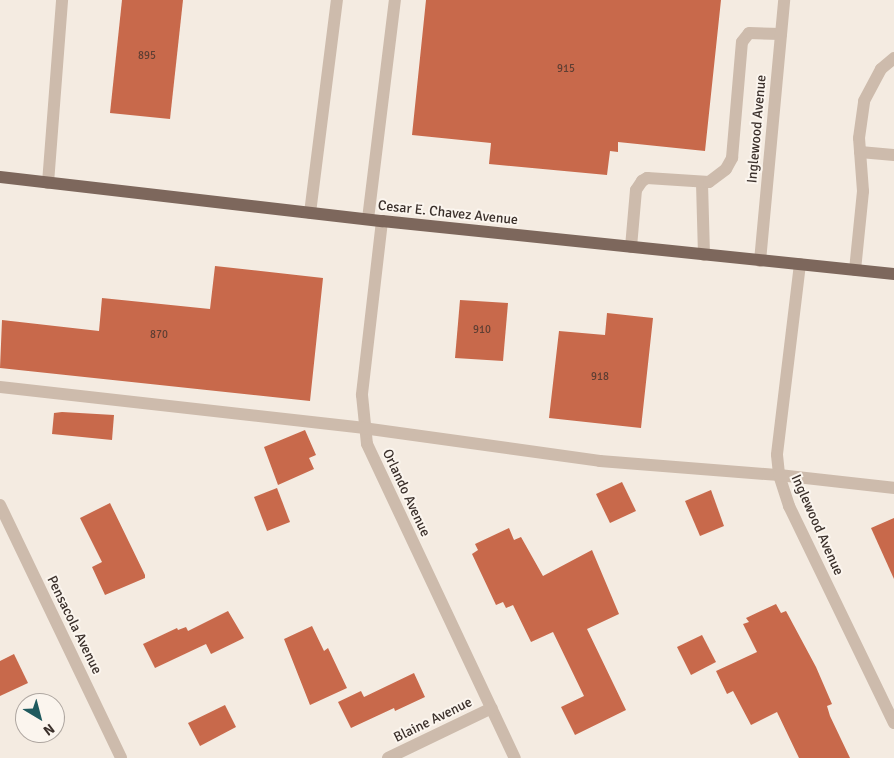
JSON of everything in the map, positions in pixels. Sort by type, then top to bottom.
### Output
[{"type":"main road","name":"Cesar E. Chavez Avenue","points":[[0,177],[368,220],[894,274]]},
{"type":"street","points":[[48,183],[62,0]]},
{"type":"street","points":[[310,213],[337,0]]},
{"type":"street","points":[[368,220],[395,0]]},
{"type":"street","name":"Inglewood Avenue","points":[[760,260],[784,0]]},
{"type":"street","points":[[631,247],[636,190],[642,181],[648,178],[702,182],[717,178],[732,158],[742,42],[745,35],[781,34]]},
{"type":"street","points":[[855,270],[863,191],[860,152],[864,101],[881,69],[894,58]]},
{"type":"street","points":[[860,152],[894,155]]},
{"type":"street","points":[[702,182],[704,254]]},
{"type":"street","name":"Orlando Avenue","points":[[382,221],[362,395],[363,428],[372,458],[515,758]]},
{"type":"street","name":"Inglewood Avenue","points":[[800,264],[777,455],[779,475],[790,506],[894,723]]},
{"type":"street","points":[[0,387],[363,428],[600,461],[779,475],[894,488]]},
{"type":"street","name":"Pensacola Avenue","points":[[0,505],[121,758]]},
{"type":"street","name":"Blaine Avenue","points":[[388,758],[492,708]]},
{"type":"building","points":[[122,0],[183,0],[170,119],[110,113]]},
{"type":"building","points":[[426,0],[721,0],[705,151],[618,142],[618,152],[610,151],[607,175],[489,164],[491,143],[412,135]]},
{"type":"building","points":[[215,266],[323,278],[310,401],[0,368],[2,320],[99,331],[102,298],[210,309]]},
{"type":"building","points":[[460,300],[508,303],[503,361],[455,358]]},
{"type":"building","points":[[607,313],[653,318],[641,428],[549,418],[559,331],[605,335]]},
{"type":"building","points":[[54,413],[114,415],[112,440],[52,434]]},
{"type":"building","points":[[305,430],[316,455],[309,458],[314,469],[278,485],[264,447]]},
{"type":"building","points":[[622,482],[636,511],[610,523],[596,494]]},
{"type":"building","points":[[277,488],[290,522],[267,531],[254,497]]},
{"type":"building","points":[[711,490],[724,526],[700,536],[685,501]]},
{"type":"building","points":[[110,503],[145,578],[105,595],[92,567],[102,562],[80,518]]},
{"type":"building","points":[[894,518],[894,579],[871,528]]},
{"type":"building","points":[[509,528],[514,540],[521,537],[543,576],[592,550],[619,614],[587,629],[626,710],[575,735],[561,707],[584,696],[553,632],[531,642],[513,605],[506,608],[503,602],[496,605],[472,554],[478,550],[475,544]]},
{"type":"building","points":[[776,604],[781,613],[786,611],[816,667],[832,704],[827,706],[830,716],[850,758],[799,758],[777,712],[751,725],[733,691],[727,694],[716,671],[757,652],[743,624],[749,622],[746,618]]},
{"type":"building","points":[[228,611],[244,638],[211,654],[206,644],[155,668],[143,644],[177,628],[178,630],[186,627],[188,631]]},
{"type":"building","points":[[312,626],[324,651],[328,648],[347,688],[310,705],[284,639]]},
{"type":"building","points":[[702,635],[716,662],[691,675],[677,647]]},
{"type":"building","points":[[14,654],[28,683],[0,696],[0,661]]},
{"type":"building","points":[[414,673],[425,697],[395,711],[394,708],[351,728],[338,702],[361,691],[364,697]]},
{"type":"building","points":[[225,705],[236,727],[200,746],[188,723]]}]
